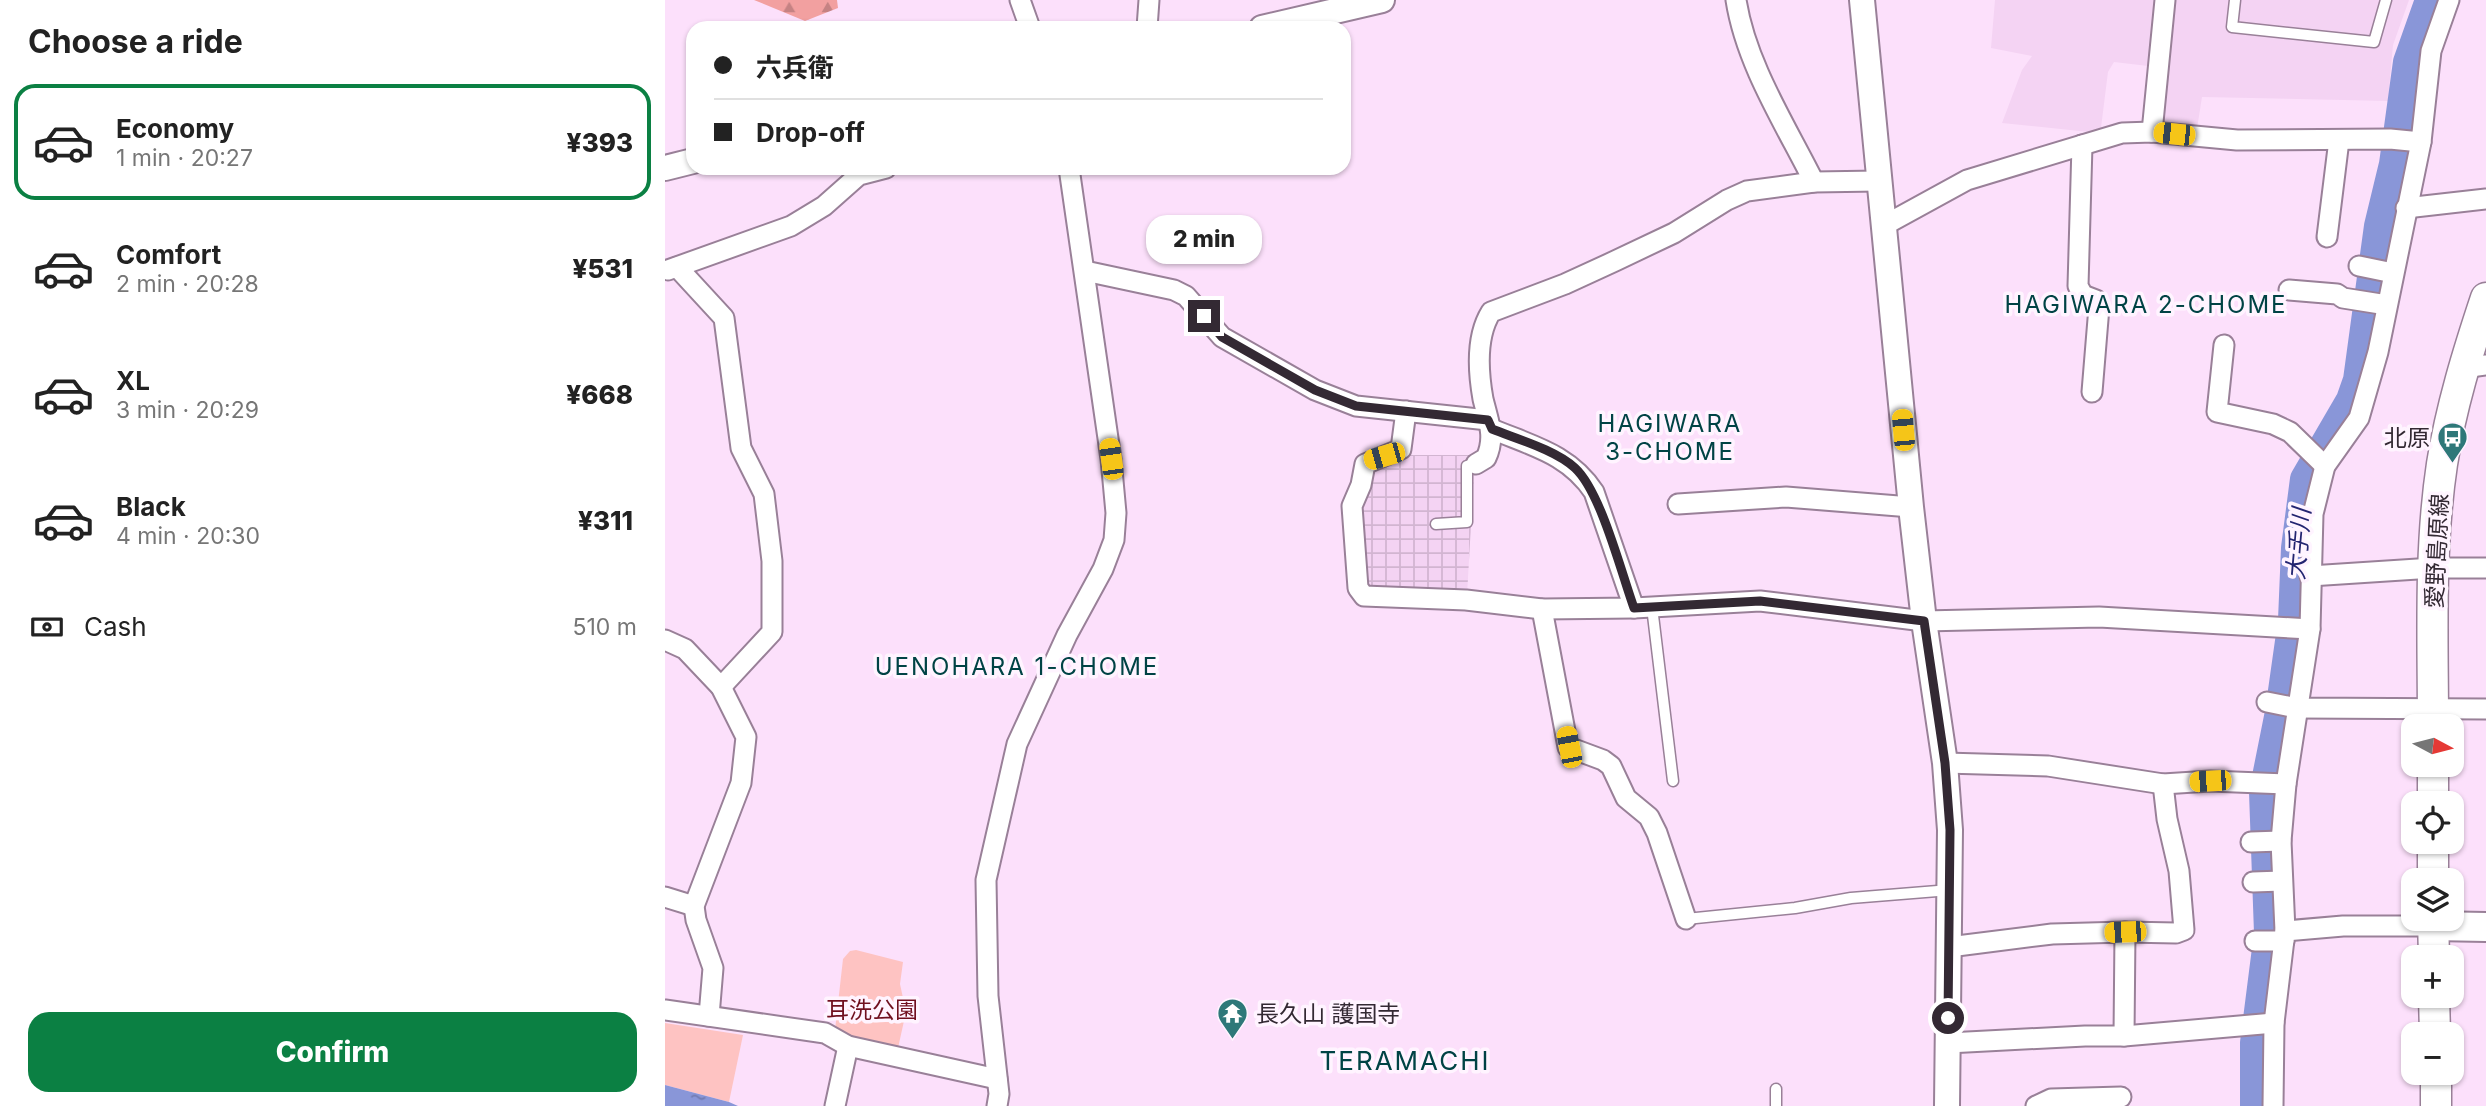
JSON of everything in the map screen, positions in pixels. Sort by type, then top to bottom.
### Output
[{"type":"main road","name":"愛野島原線","points":[[2433,714],[2433,568],[2442,463],[2475,366],[2486,298]]},
{"type":"main road","points":[[2464,925],[2486,927]]},
{"type":"main road","points":[[2436,1085],[2436,1106]]},
{"type":"street","points":[[1020,0],[1028,21]]},
{"type":"street","points":[[1148,21],[1149,0]]},
{"type":"street","points":[[1292,21],[1382,0]]},
{"type":"street","points":[[1736,0],[1758,71],[1814,182]]},
{"type":"street","points":[[1862,0],[1910,507],[1945,763],[1950,830],[1947,1106]]},
{"type":"street","points":[[2152,132],[2165,0]]},
{"type":"street","points":[[2273,1106],[2271,1023],[2284,937],[2279,841],[2283,784],[2308,629],[2313,514],[2323,465],[2359,418],[2378,352],[2389,272],[2406,208],[2419,141],[2431,51],[2449,0]]},
{"type":"street","points":[[1883,226],[1968,180],[2122,133],[2152,132],[2237,140],[2419,141]]},
{"type":"street","points":[[2327,237],[2339,140]]},
{"type":"street","points":[[2082,145],[2078,286],[2083,295],[2096,300],[2099,307],[2092,392]]},
{"type":"street","points":[[665,168],[686,163]]},
{"type":"street","points":[[721,687],[772,632],[772,561],[764,494],[741,448],[724,318],[671,269],[791,226],[824,206],[859,175]]},
{"type":"street","points":[[997,1106],[997,1079],[988,996],[986,880],[1017,744],[1067,635],[1103,569],[1114,540],[1116,513],[1111,459],[1070,175]]},
{"type":"street","points":[[1476,464],[1486,458],[1490,451],[1490,424],[1483,395],[1480,348],[1481,334],[1491,312],[1565,284],[1615,261],[1674,233],[1727,200],[1747,191],[1814,182],[1878,181]]},
{"type":"street","points":[[2406,208],[2486,199]]},
{"type":"street","points":[[2361,267],[2389,272]]},
{"type":"street","points":[[1085,271],[1174,290],[1186,296],[1222,337],[1315,390],[1356,406],[1490,424],[1561,458],[1574,467],[1594,492],[1643,607]]},
{"type":"street","points":[[2290,290],[2337,294],[2343,298],[2383,304]]},
{"type":"street","points":[[2224,345],[2217,412],[2273,424],[2290,432],[2323,465]]},
{"type":"street","points":[[1406,411],[1401,449],[1371,459],[1365,464],[1361,485],[1353,501],[1358,588],[1361,594],[1368,597],[1466,600],[1542,609],[1760,601],[1924,621],[2099,617],[2308,629]]},
{"type":"street","points":[[1678,504],[1786,497],[1910,507]]},
{"type":"street","points":[[2310,576],[2433,568],[2486,568]]},
{"type":"street","points":[[1542,609],[1569,747],[1603,760],[1611,766],[1626,797],[1649,817],[1686,919]]},
{"type":"street","points":[[665,640],[685,649],[721,687],[746,737],[741,783],[694,906],[696,920],[713,968],[709,1016]]},
{"type":"street","points":[[2269,702],[2294,707],[2401,715]]},
{"type":"street","points":[[2457,714],[2486,709]]},
{"type":"street","points":[[1945,763],[2048,766],[2163,784],[2210,781],[2283,784]]},
{"type":"street","points":[[1949,947],[2052,934],[2176,933],[2184,930],[2179,871],[2167,819],[2163,784]]},
{"type":"street","points":[[2253,842],[2279,841]]},
{"type":"street","points":[[2255,881],[2280,881]]},
{"type":"street","points":[[665,897],[694,906]]},
{"type":"street","points":[[2257,940],[2343,926],[2401,923]]},
{"type":"street","points":[[2124,1036],[2125,932]]},
{"type":"street","points":[[665,1010],[825,1033],[848,1046],[997,1079]]},
{"type":"street","points":[[1948,1042],[2124,1036],[2271,1023]]},
{"type":"street","points":[[835,1106],[848,1046]]},
{"type":"street","points":[[2036,1106],[2051,1099],[2121,1097]]},
{"type":"lane","points":[[2235,0],[2232,27],[2374,43],[2386,0]]},
{"type":"lane","points":[[1436,524],[1467,522],[1467,466],[1476,464]]},
{"type":"lane","points":[[1643,607],[1673,781]]},
{"type":"lane","points":[[1686,919],[1795,908],[1851,898],[1950,890]]},
{"type":"lane","points":[[1776,1089],[1776,1106]]},
{"type":"shaded area","points":[[1995,0],[2156,0],[2148,66],[2114,62],[2108,72],[2101,128],[2089,132],[2002,123],[2022,70],[2032,56],[1991,48]]},
{"type":"shaded area","points":[[2169,0],[2409,0],[2393,45],[2388,101],[2202,97],[2196,135],[2163,127],[2158,119]]},
{"type":"shaded area","points":[[1406,455],[1475,455],[1467,595],[1366,589],[1358,502],[1369,469]]},
{"type":"green space","points":[[754,0],[837,0],[838,8],[805,21]]},
{"type":"green space","name":"耳洗公園","points":[[856,950],[903,962],[900,984],[906,1012],[898,1048],[861,1043],[835,1030],[843,959],[850,951]]},
{"type":"green space","points":[[665,1023],[743,1035],[729,1102],[665,1085]]},
{"type":"water","points":[[665,1085],[729,1102],[738,1106],[665,1106]]},
{"type":"waterway","name":"大手川","points":[[2255,1106],[2255,1043],[2269,933],[2264,792],[2280,712],[2293,620],[2296,548],[2305,479],[2351,400],[2358,380],[2379,226],[2394,164],[2408,62],[2430,0]]},
{"type":"place","name":"北原","points":[[2453,465]]},
{"type":"place","name":"長久山 護国寺","points":[[1233,1041]]},
{"type":"district","name":"HAGIWARA 2-CHOME","points":[[2146,305]]},
{"type":"district","name":"HAGIWARA 3-CHOME","points":[[1670,438]]},
{"type":"district","name":"UENOHARA 1-CHOME","points":[[1017,667]]},
{"type":"district","name":"TERAMACHI","points":[[1405,1061]]},
{"type":"route","points":[[1204,316],[1222,337],[1315,390],[1356,406],[1488,420],[1492,429],[1561,458],[1574,467],[1594,492],[1634,608],[1760,601],[1924,621],[1945,763],[1950,830],[1948,1018]]}]
